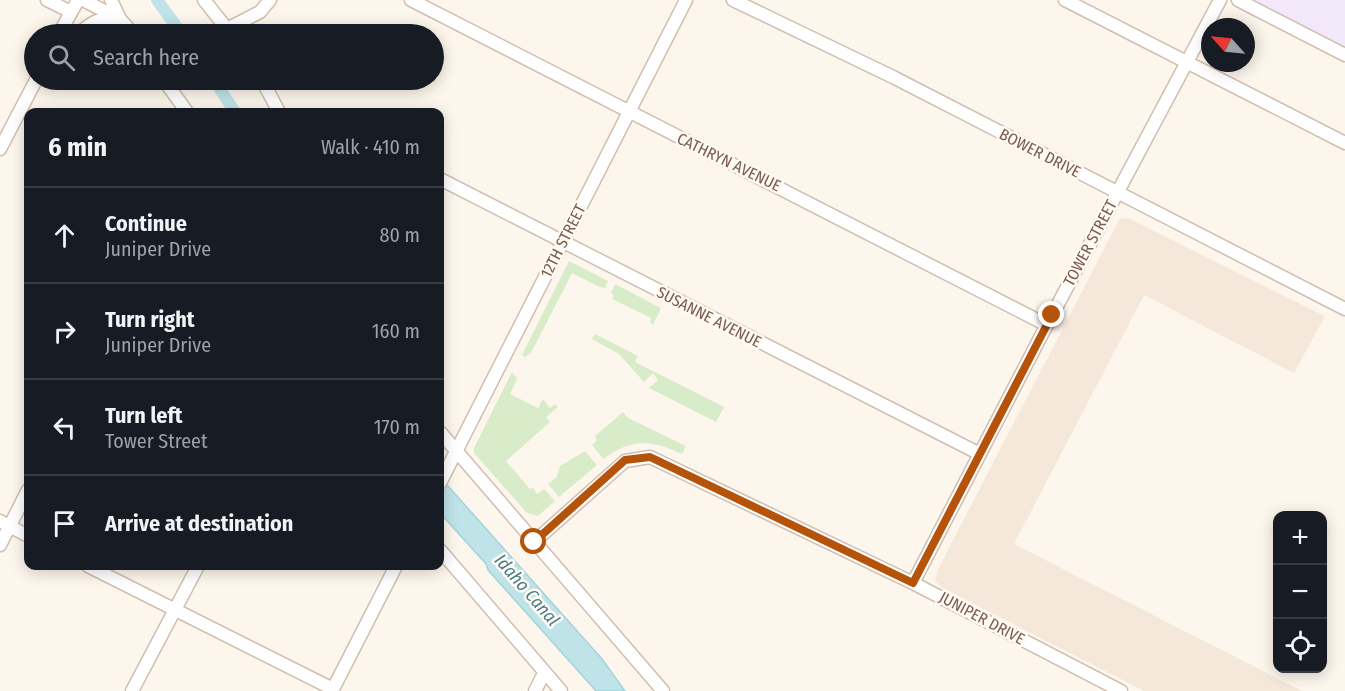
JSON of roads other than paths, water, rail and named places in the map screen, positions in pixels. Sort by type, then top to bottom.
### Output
[{"type":"street","points":[[47,0],[71,12]]},
{"type":"street","points":[[64,24],[78,0]]},
{"type":"street","points":[[83,0],[120,19]]},
{"type":"street","points":[[111,0],[124,24]]},
{"type":"street","points":[[204,0],[223,24]]},
{"type":"street","points":[[241,24],[260,12],[270,0]]},
{"type":"street","name":"CATHRYN AVENUE","points":[[411,0],[628,113],[1047,325]]},
{"type":"street","name":"12TH STREET","points":[[444,473],[686,0]]},
{"type":"street","name":"BOWER DRIVE","points":[[733,0],[893,77],[1345,309]]},
{"type":"street","points":[[1065,0],[1345,143]]},
{"type":"street","name":"TOWER STREET","points":[[913,583],[1116,193],[1220,0]]},
{"type":"street","points":[[1238,0],[1345,55]]},
{"type":"street","points":[[91,24],[107,17],[120,19]]},
{"type":"street","points":[[0,149],[31,90]]},
{"type":"street","points":[[171,90],[184,108]]},
{"type":"street","points":[[267,90],[277,108]]},
{"type":"street","name":"SUSANNE AVENUE","points":[[444,181],[980,454]]},
{"type":"street","points":[[444,437],[663,691]]},
{"type":"street","name":"JUNIPER DRIVE","points":[[534,542],[625,460],[650,457],[913,583],[1121,691]]},
{"type":"street","points":[[0,545],[5,524],[24,496]]},
{"type":"street","points":[[5,524],[24,534]]},
{"type":"street","points":[[444,555],[561,691]]},
{"type":"street","points":[[96,570],[333,690],[394,570]]},
{"type":"street","points":[[132,691],[196,570]]},
{"type":"street","points":[[535,691],[544,673]]},
{"type":"water","name":"Idaho Canal","points":[[444,481],[602,659],[625,691],[596,691],[488,570],[486,564],[444,517]]},
{"type":"waterway","name":"Idaho Canal","points":[[157,0],[175,24]]},
{"type":"waterway","name":"Idaho Canal","points":[[221,90],[232,108]]}]
